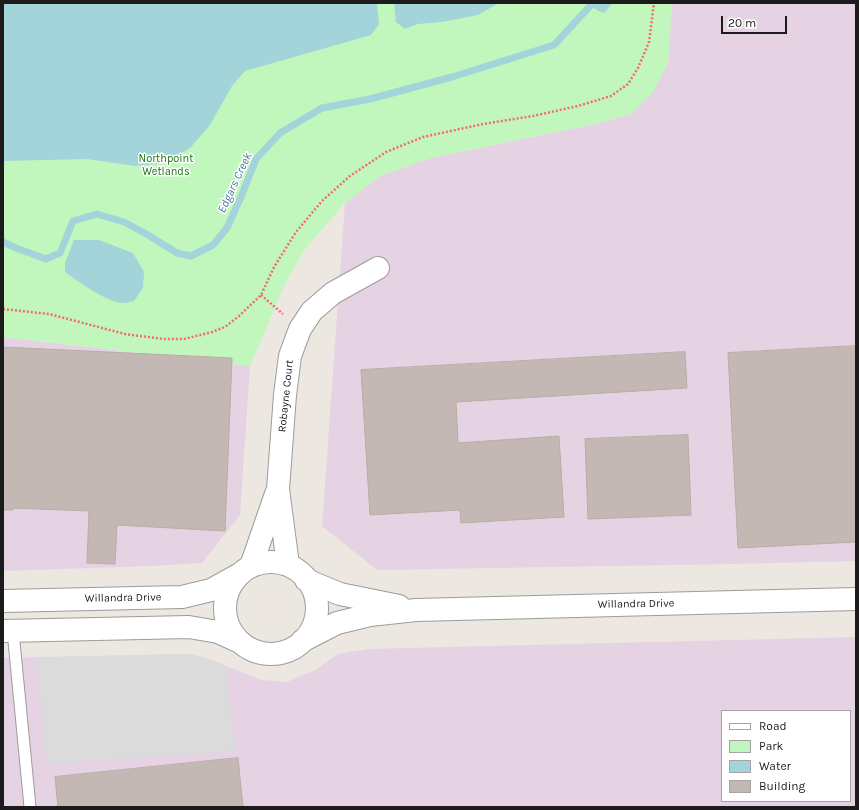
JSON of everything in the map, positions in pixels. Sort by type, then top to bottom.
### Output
[{"type":"street","name":"Robayne Court","points":[[288,565],[278,489],[285,395],[290,356],[300,330],[312,311],[333,293],[378,268]]},
{"type":"street","points":[[245,571],[278,489]]},
{"type":"street","points":[[8,631],[189,627],[218,632],[240,642],[251,650],[264,654],[278,654],[291,649],[302,642],[311,631],[315,618],[316,605],[313,591],[298,571],[288,565],[276,562],[263,563],[245,571],[229,587],[225,602],[225,617],[230,630],[240,642]]},
{"type":"street","name":"Willandra Drive","points":[[3,601],[182,597],[211,590],[245,571]]},
{"type":"street","name":"Willandra Drive","points":[[306,580],[340,594],[416,610]]},
{"type":"street","name":"Willandra Drive","points":[[302,642],[337,623],[370,615],[416,610],[856,599]]},
{"type":"lane","points":[[8,631],[30,807]]},
{"type":"path","points":[[3,309],[49,314],[125,334],[163,339],[184,339],[226,327],[261,295],[274,268],[296,232],[322,201],[350,176],[386,152],[423,137],[578,106],[611,96],[628,84],[638,68],[648,42],[654,3]]},
{"type":"path","points":[[261,295],[300,330]]},
{"type":"shaded area","points":[[672,3],[856,3],[856,561],[377,570],[322,526],[345,203],[380,176],[430,158],[595,124],[631,114],[668,63]]},
{"type":"shaded area","points":[[3,337],[250,366],[240,515],[202,563],[3,571]]},
{"type":"shaded area","points":[[856,637],[856,807],[3,807],[3,658],[190,654],[213,660],[262,680],[287,682],[315,670],[338,654],[368,649]]},
{"type":"shaded area","points":[[190,654],[213,660],[226,666],[235,751],[46,764],[37,657]]},
{"type":"green space","name":"Northpoint Wetlands","points":[[3,3],[672,3],[668,63],[653,92],[631,114],[595,124],[430,158],[380,176],[345,203],[305,249],[286,282],[250,366],[3,337]]},
{"type":"water","points":[[3,3],[377,3],[379,24],[371,35],[245,71],[232,86],[210,125],[190,148],[165,163],[135,166],[87,159],[3,161]]},
{"type":"water","points":[[394,3],[499,3],[478,15],[442,22],[418,24],[405,29],[396,22]]},
{"type":"water","points":[[585,3],[613,3],[604,13]]},
{"type":"water","points":[[74,240],[99,240],[133,253],[144,272],[143,288],[134,301],[126,303],[115,302],[77,281],[65,272],[65,263]]},
{"type":"building","points":[[856,346],[856,542],[738,548],[728,353]]},
{"type":"building","points":[[3,347],[232,358],[225,531],[117,525],[115,564],[87,563],[89,511],[13,508],[13,510],[3,510]]},
{"type":"building","points":[[685,352],[687,388],[456,402],[458,443],[559,436],[564,517],[461,523],[460,510],[370,515],[361,370]]},
{"type":"building","points":[[688,435],[691,515],[588,519],[585,439]]},
{"type":"building","points":[[238,758],[243,807],[58,807],[55,777]]},
{"type":"waterway","name":"Edgars Creek","points":[[3,242],[46,259],[60,253],[73,221],[97,214],[124,222],[177,253],[191,256],[213,245],[227,228],[256,159],[280,133],[322,108],[370,99],[452,77],[554,45],[592,3]]}]
